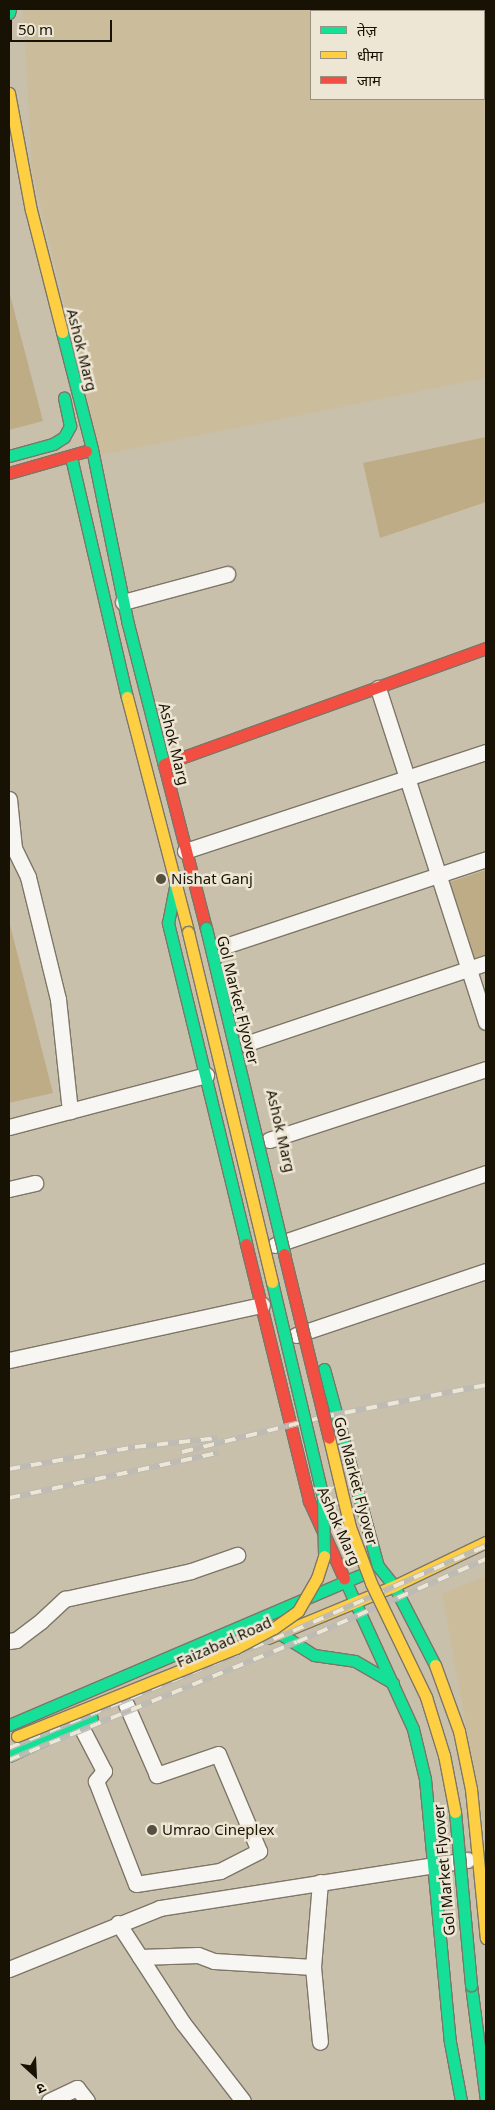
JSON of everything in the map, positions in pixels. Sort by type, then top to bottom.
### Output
[{"type":"main road","points":[[9,13],[10,9]]},
{"type":"main road","name":"Ashok Marg","points":[[9,93],[31,210],[92,449],[123,602],[192,880],[211,901],[313,1330],[378,1566]]},
{"type":"main road","points":[[16,197],[39,294]]},
{"type":"main road","name":"Ashok Marg","points":[[9,456],[60,441],[68,431],[69,420],[60,381]]},
{"type":"main road","points":[[9,473],[71,457],[92,449]]},
{"type":"main road","name":"Ashok Marg","points":[[71,457],[144,769],[176,887],[168,923],[309,1501],[413,1728],[425,1779],[450,2042],[462,2101]]},
{"type":"main road","points":[[164,764],[309,709],[378,688],[486,648]]},
{"type":"main road","name":"Gol Market Flyover","points":[[192,880],[206,928],[350,1527],[371,1583],[426,1697],[444,1755],[453,1794],[471,1985],[486,2101]]},
{"type":"main road","points":[[13,1738],[236,1648],[274,1628],[298,1611],[317,1578],[325,1552],[323,1497],[176,887]]},
{"type":"main road","points":[[285,1405],[330,1394]]},
{"type":"main road","points":[[300,1462],[345,1447]]},
{"type":"main road","name":"Faizabad Road","points":[[9,1756],[279,1633],[394,1586],[452,1556]]},
{"type":"main road","points":[[378,1566],[394,1586],[441,1676],[459,1731],[481,1858],[486,1938]]},
{"type":"main road","name":"Faizabad Road","points":[[9,1725],[347,1582],[378,1566]]},
{"type":"main road","points":[[279,1633],[314,1655],[355,1661],[393,1683]]},
{"type":"street","points":[[123,602],[227,574]]},
{"type":"street","points":[[378,688],[486,1022]]},
{"type":"street","points":[[185,851],[486,752]]},
{"type":"street","points":[[9,799],[14,848],[28,877],[58,999],[70,1110]]},
{"type":"street","points":[[222,947],[486,859]]},
{"type":"street","points":[[245,1044],[486,963]]},
{"type":"street","points":[[268,1140],[486,1069]]},
{"type":"street","points":[[9,1127],[206,1075]]},
{"type":"street","points":[[249,1252],[292,1240],[486,1173]]},
{"type":"street","points":[[9,1189],[35,1182]]},
{"type":"street","points":[[271,1342],[313,1330],[486,1271]]},
{"type":"street","points":[[9,1360],[262,1305]]},
{"type":"street","points":[[452,1556],[469,1540],[486,1543]]},
{"type":"street","points":[[452,1556],[486,1543]]},
{"type":"street","points":[[9,1641],[16,1640],[65,1599],[191,1572],[237,1555]]},
{"type":"street","points":[[79,1723],[104,1771],[96,1782],[136,1884],[220,1871],[259,1851],[218,1754],[157,1775],[126,1704]]},
{"type":"street","points":[[9,1969],[160,1908],[481,1858]]},
{"type":"street","points":[[153,1882],[160,1908]]},
{"type":"street","points":[[320,1882],[313,1967],[320,2042]]},
{"type":"street","points":[[118,1924],[183,2023],[243,2101]]},
{"type":"street","points":[[140,1957],[198,1955],[214,1961],[313,1967]]},
{"type":"street","points":[[48,2101],[77,2088],[87,2101]]},
{"type":"shaded area","points":[[23,9],[486,9],[486,378],[101,455],[32,170]]},
{"type":"shaded area","points":[[9,291],[43,421],[9,430]]},
{"type":"shaded area","points":[[486,437],[486,502],[380,538],[363,463]]},
{"type":"shaded area","points":[[486,870],[486,955],[472,959],[447,883]]},
{"type":"shaded area","points":[[9,921],[53,1093],[9,1103]]},
{"type":"shaded area","points":[[486,1576],[486,1836],[442,1594]]},
{"type":"railway","points":[[182,1452],[323,1417],[486,1385]]},
{"type":"railway","points":[[9,1469],[135,1447],[218,1438]]},
{"type":"railway","points":[[9,1498],[218,1453]]},
{"type":"railway","points":[[9,1748],[293,1631],[486,1546]]},
{"type":"railway","points":[[9,1760],[297,1642],[486,1559]]},
{"type":"traffic: fast","points":[[9,13],[10,9]]},
{"type":"traffic: fast","points":[[62,332],[92,449],[128,624],[164,765]]},
{"type":"traffic: fast","points":[[9,456],[53,444],[64,437],[70,426],[64,398]]},
{"type":"traffic: fast","points":[[71,457],[127,697]]},
{"type":"traffic: fast","points":[[175,887],[168,923],[246,1244]]},
{"type":"traffic: fast","points":[[206,928],[284,1254]]},
{"type":"traffic: fast","points":[[272,1282],[323,1497],[324,1556]]},
{"type":"traffic: fast","points":[[324,1369],[378,1566],[394,1586],[435,1665]]},
{"type":"traffic: fast","points":[[9,1725],[360,1575]]},
{"type":"traffic: fast","points":[[344,1578],[413,1729],[425,1779],[450,2042],[461,2101]]},
{"type":"traffic: fast","points":[[279,1633],[314,1655],[355,1661],[393,1683]]},
{"type":"traffic: fast","points":[[9,1756],[92,1718]]},
{"type":"traffic: fast","points":[[455,1812],[471,1985]]},
{"type":"traffic: fast","points":[[471,1985],[486,2101]]},
{"type":"traffic: slow","points":[[9,93],[31,210],[62,332]]},
{"type":"traffic: slow","points":[[127,697],[188,932]]},
{"type":"traffic: slow","points":[[188,932],[272,1282]]},
{"type":"traffic: slow","points":[[329,1438],[350,1527],[371,1583],[426,1697],[444,1755],[455,1812]]},
{"type":"traffic: slow","points":[[268,1638],[394,1586],[486,1542]]},
{"type":"traffic: slow","points":[[17,1736],[236,1648],[274,1628],[298,1611],[317,1578],[324,1556]]},
{"type":"traffic: slow","points":[[435,1665],[459,1731],[471,1789],[486,1938]]},
{"type":"traffic: jam","points":[[9,473],[86,451]]},
{"type":"traffic: jam","points":[[164,764],[486,648]]},
{"type":"traffic: jam","points":[[164,765],[206,928]]},
{"type":"traffic: jam","points":[[246,1244],[309,1501],[344,1578]]},
{"type":"traffic: jam","points":[[284,1254],[329,1438]]},
{"type":"place","name":"Nishat Ganj","points":[[161,879]]},
{"type":"place","name":"Umrao Cineplex","points":[[152,1830]]}]
